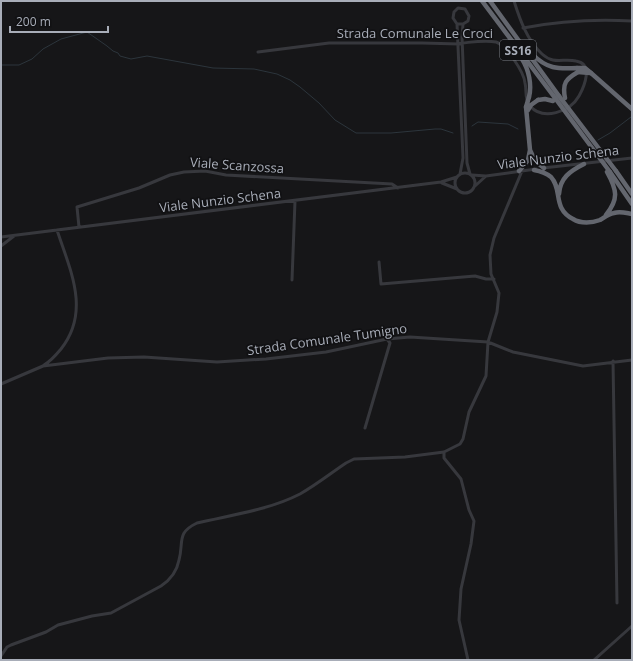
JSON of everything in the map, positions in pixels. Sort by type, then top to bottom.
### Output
[{"type":"highway","name":"SS16","points":[[482,1],[556,98],[578,120],[632,193]]},
{"type":"highway","name":"SS16","points":[[490,1],[572,122],[632,204]]},
{"type":"highway","points":[[505,22],[542,64],[551,68],[591,72],[632,109]]},
{"type":"highway","points":[[505,33],[524,62],[529,74],[530,93],[527,110],[530,150],[528,160],[520,171]]},
{"type":"highway","points":[[578,70],[568,79],[563,89],[565,98],[578,120]]},
{"type":"highway","points":[[527,110],[538,100],[556,98]]},
{"type":"highway","points":[[530,150],[535,161],[544,168]]},
{"type":"highway","points":[[558,200],[559,188],[563,179],[568,173],[584,164]]},
{"type":"highway","points":[[534,170],[544,172],[550,177],[555,183],[560,208],[572,219],[580,222],[600,220],[612,207],[616,196],[614,186],[608,172]]},
{"type":"highway","points":[[605,216],[623,212],[632,214]]},
{"type":"street","points":[[514,1],[523,28],[541,24],[615,20],[632,21]]},
{"type":"street","points":[[441,182],[463,193],[472,190],[475,186],[475,179],[471,174],[467,162],[461,44],[457,24],[454,21],[453,14],[456,10],[462,8],[467,11],[469,16],[468,21],[463,24],[457,24]]},
{"type":"street","points":[[457,189],[457,177],[460,174],[463,158],[460,112],[461,44],[463,24]]},
{"type":"street","name":"Strada Comunale Le Croci","points":[[258,52],[328,43],[422,42],[461,44],[497,42],[504,47],[521,71],[525,81],[526,99],[528,105],[547,114],[558,113],[578,99],[584,88],[586,76],[584,65],[575,60],[551,60],[542,54],[530,40],[523,28]]},
{"type":"street","name":"Viale Nunzio Schena","points":[[471,174],[486,176],[632,158]]},
{"type":"street","name":"Viale Scanzossa","points":[[79,227],[77,207],[139,188],[170,175],[184,172],[205,171],[226,175],[392,184],[398,188]]},
{"type":"street","points":[[1,656],[11,644],[46,632],[58,625],[111,613],[169,581],[179,561],[182,536],[188,527],[203,522],[265,508],[288,500],[301,494],[354,459],[405,457],[444,452],[460,444],[463,439],[469,412],[486,376],[488,342],[497,312],[499,293],[491,274],[490,254],[494,238],[520,171]]},
{"type":"street","points":[[460,174],[471,174]]},
{"type":"street","name":"Viale Nunzio Schena","points":[[475,186],[486,176]]},
{"type":"street","name":"Viale Nunzio Schena","points":[[1,237],[398,188],[441,182],[457,177]]},
{"type":"street","points":[[292,280],[295,201]]},
{"type":"street","points":[[43,366],[51,361],[69,338],[76,316],[76,289],[57,230]]},
{"type":"street","points":[[1,246],[16,235]]},
{"type":"street","points":[[379,262],[380,284],[475,276],[486,279],[494,279]]},
{"type":"street","name":"Strada Comunale Tumigno","points":[[1,384],[43,366],[108,358],[144,357],[217,362],[266,359],[326,352],[387,339],[410,337],[488,342],[513,352],[583,366],[613,361],[632,360]]},
{"type":"street","points":[[365,428],[390,343],[387,339]]},
{"type":"street","points":[[613,361],[617,603]]},
{"type":"street","points":[[444,452],[444,458],[461,479],[469,510],[474,520],[471,544],[461,589],[459,620],[468,660]]},
{"type":"street","points":[[594,660],[632,626]]},
{"type":"waterway","points":[[1,65],[19,65],[32,59],[43,49],[61,39],[87,32],[118,53],[120,56],[131,59],[147,56],[213,68],[254,69],[277,74],[300,87],[319,103],[335,120],[356,133],[391,133],[435,129],[441,129],[453,133]]},
{"type":"waterway","points":[[598,140],[631,117]]},
{"type":"waterway","points":[[472,126],[478,122],[508,124],[518,129]]}]
